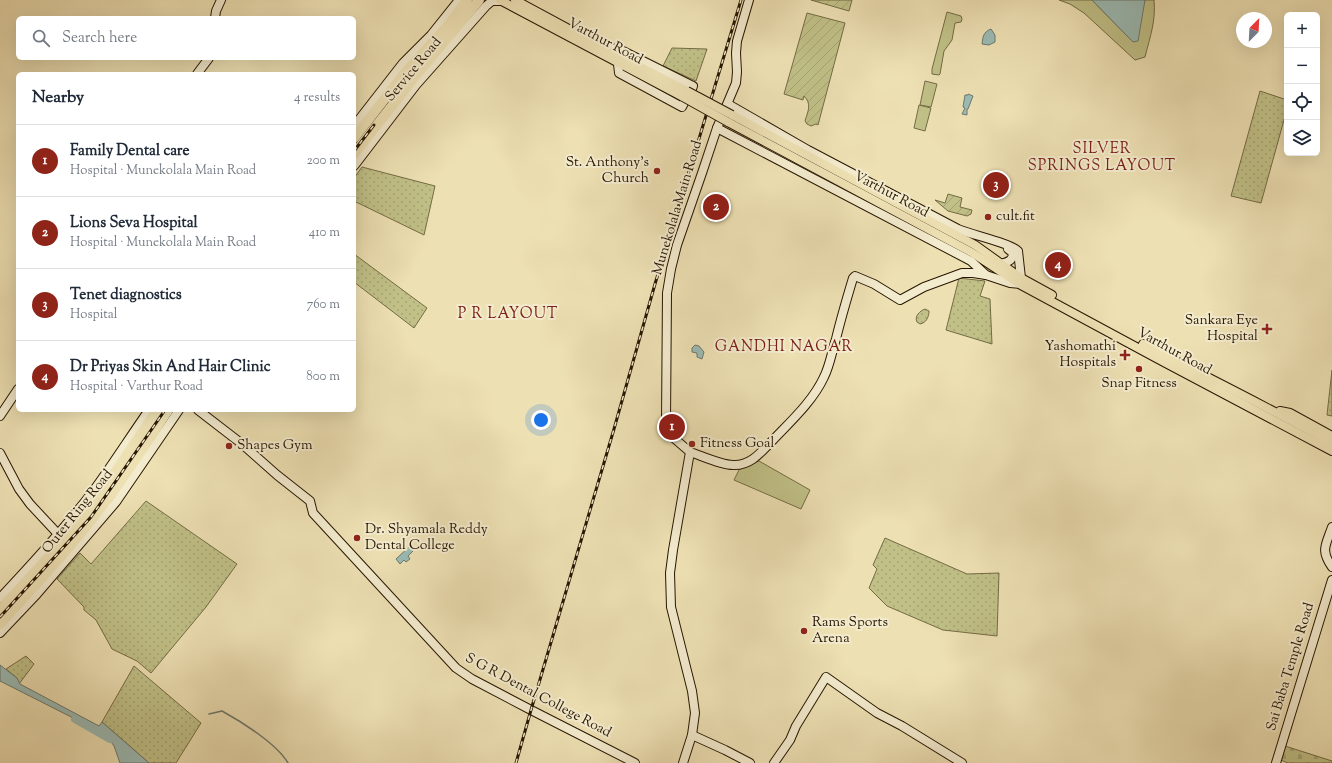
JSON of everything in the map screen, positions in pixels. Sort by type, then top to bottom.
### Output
[{"type":"highway","points":[[356,135],[404,74],[450,23],[467,0]]},
{"type":"highway","points":[[356,151],[414,78],[484,2]]},
{"type":"highway","name":"Outer Ring Road","points":[[0,610],[70,534],[108,484],[156,412]]},
{"type":"highway","name":"Outer Ring Road","points":[[0,624],[72,544],[96,514],[120,482],[167,412]]},
{"type":"main road","name":"Varthur Road","points":[[501,0],[618,64],[687,95]]},
{"type":"main road","name":"Varthur Road","points":[[516,0],[730,118],[975,245],[1021,281]]},
{"type":"main road","points":[[622,75],[627,68]]},
{"type":"main road","name":"Varthur Road","points":[[730,118],[1021,281],[1270,414]]},
{"type":"main road","points":[[1270,414],[1281,411],[1290,413],[1332,436]]},
{"type":"main road","points":[[1270,414],[1332,443]]},
{"type":"main road","points":[[1270,414],[1283,424],[1332,451]]},
{"type":"main road","points":[[1270,414],[1278,427],[1332,456]]},
{"type":"street","points":[[215,16],[221,0]]},
{"type":"street","name":"Service Road","points":[[356,123],[404,63],[431,35],[459,0]]},
{"type":"street","points":[[484,2],[501,0]]},
{"type":"street","name":"Munekolala Main Road","points":[[690,452],[668,433],[666,420],[667,293],[678,245],[717,128],[736,83],[737,45],[749,0]]},
{"type":"street","name":"Service Road","points":[[356,163],[484,2]]},
{"type":"street","points":[[198,72],[208,60]]},
{"type":"street","points":[[618,64],[622,75],[687,95]]},
{"type":"street","points":[[683,763],[692,735],[695,714],[693,696],[670,607],[670,573],[690,452],[733,466],[743,464],[753,460],[784,428],[812,398],[824,378],[846,300],[855,276],[874,284],[900,300],[924,287],[962,273],[986,275],[1010,283],[1021,281],[1017,250],[1006,244],[966,232],[915,207],[798,144],[728,104]]},
{"type":"street","points":[[717,128],[971,261],[986,275]]},
{"type":"street","points":[[996,242],[1013,253],[1011,260],[1001,264]]},
{"type":"street","points":[[985,261],[992,269],[991,272],[986,275]]},
{"type":"street","points":[[0,416],[16,392]]},
{"type":"street","points":[[0,598],[58,534],[94,490],[148,412]]},
{"type":"street","points":[[0,634],[38,594],[116,502],[178,412]]},
{"type":"street","name":"S G R Dental College Road","points":[[201,412],[242,444],[277,475],[310,501],[313,513],[456,668],[472,679],[530,710],[635,763]]},
{"type":"street","points":[[0,453],[19,489],[30,504],[58,534]]},
{"type":"street","points":[[1332,527],[1324,550],[1326,558],[1332,567]]},
{"type":"street","name":"Sai Baba Temple Road","points":[[1276,763],[1332,580]]},
{"type":"street","points":[[774,763],[790,740],[796,726],[826,677],[877,713],[902,726],[962,763]]},
{"type":"street","points":[[692,735],[695,735],[750,763]]},
{"type":"green space","points":[[811,0],[852,0],[849,11]]},
{"type":"green space","points":[[1059,0],[1092,0],[1133,42],[1145,0],[1154,0],[1151,36],[1145,57],[1135,60],[1084,13],[1070,4]]},
{"type":"green space","points":[[947,12],[961,16],[962,19],[961,22],[955,23],[952,40],[944,51],[940,74],[932,74],[932,69]]},
{"type":"green space","points":[[807,13],[845,23],[818,125],[816,124],[811,126],[805,121],[809,105],[804,96],[803,100],[784,94]]},
{"type":"green space","points":[[672,48],[707,49],[696,81],[663,66]]},
{"type":"green space","points":[[925,81],[937,84],[931,107],[920,105]]},
{"type":"green space","points":[[1260,91],[1284,99],[1284,120],[1261,203],[1231,196]]},
{"type":"green space","points":[[919,105],[931,108],[925,131],[914,128]]},
{"type":"green space","points":[[362,167],[435,186],[424,235],[356,202],[356,175]]},
{"type":"green space","points":[[948,194],[962,198],[960,207],[972,210],[971,214],[967,216],[948,211],[935,200],[945,203]]},
{"type":"green space","points":[[356,255],[427,308],[414,328],[356,284]]},
{"type":"green space","points":[[959,278],[985,281],[980,296],[990,299],[992,344],[946,330]]},
{"type":"green space","points":[[925,309],[929,311],[927,319],[920,324],[917,322],[916,318],[919,312]]},
{"type":"green space","points":[[1332,370],[1332,416],[1327,415]]},
{"type":"green space","points":[[759,461],[810,490],[801,509],[734,480],[740,468]]},
{"type":"green space","points":[[146,501],[237,564],[206,607],[151,673],[137,661],[112,649],[96,620],[84,610],[84,607],[57,579],[80,553],[91,564]]},
{"type":"green space","points":[[885,538],[967,574],[999,573],[997,636],[943,630],[887,606],[869,588],[877,569],[873,565]]},
{"type":"green space","points":[[26,656],[34,664],[19,684],[17,678],[6,669]]},
{"type":"green space","points":[[134,666],[201,723],[176,763],[149,763],[102,722]]},
{"type":"green space","points":[[1285,746],[1332,761],[1332,763],[1288,763],[1281,760]]},
{"type":"water","points":[[1092,0],[1145,0],[1138,41],[1133,42]]},
{"type":"water","points":[[991,29],[995,35],[995,42],[989,45],[982,44],[985,33]]},
{"type":"water","points":[[968,94],[973,96],[967,109],[967,115],[962,114],[965,108],[963,107],[965,95]]},
{"type":"water","points":[[695,345],[699,346],[704,352],[702,359],[697,357],[697,353],[692,352],[692,348]]},
{"type":"water","points":[[410,546],[414,550],[408,556],[410,559],[406,562],[404,560],[400,564],[396,559]]},
{"type":"water","points":[[0,665],[17,678],[20,684],[99,726],[102,722],[149,763],[120,763],[114,746],[109,739],[91,727],[0,681]]},
{"type":"waterway","points":[[209,714],[222,711],[239,721],[268,741],[276,748],[288,763]]},
{"type":"waterway","points":[[75,719],[110,739]]},
{"type":"railway","points":[[516,763],[655,284],[741,0]]},
{"type":"railway","points":[[356,148],[374,125]]},
{"type":"railway","points":[[0,617],[91,517],[164,412]]},
{"type":"place","name":"St. Anthony's Church","points":[[657,171]]},
{"type":"place","name":"Tenet diagnostics","points":[[996,185]]},
{"type":"place","name":"Lions Seva Hospital","points":[[716,207]]},
{"type":"place","name":"cult.fit","points":[[988,217]]},
{"type":"place","name":"Dr Priyas Skin And Hair Clinic","points":[[1058,265]]},
{"type":"place","name":"Sankara Eye Hospital","points":[[1267,329]]},
{"type":"place","name":"Yashomathi Hospitals","points":[[1125,355]]},
{"type":"place","name":"Snap Fitness","points":[[1139,369]]},
{"type":"place","name":"Family Dental care","points":[[672,427]]},
{"type":"place","name":"Fitness Goal","points":[[692,444]]},
{"type":"place","name":"Shapes Gym","points":[[229,446]]},
{"type":"place","name":"Dr. Shyamala Reddy Dental College","points":[[357,538]]},
{"type":"place","name":"Rams Sports Arena","points":[[804,631]]},
{"type":"district","name":"SILVER SPRINGS LAYOUT","points":[[1102,158]]},
{"type":"district","name":"P R LAYOUT","points":[[508,314]]},
{"type":"district","name":"GANDHI NAGAR","points":[[784,347]]}]
